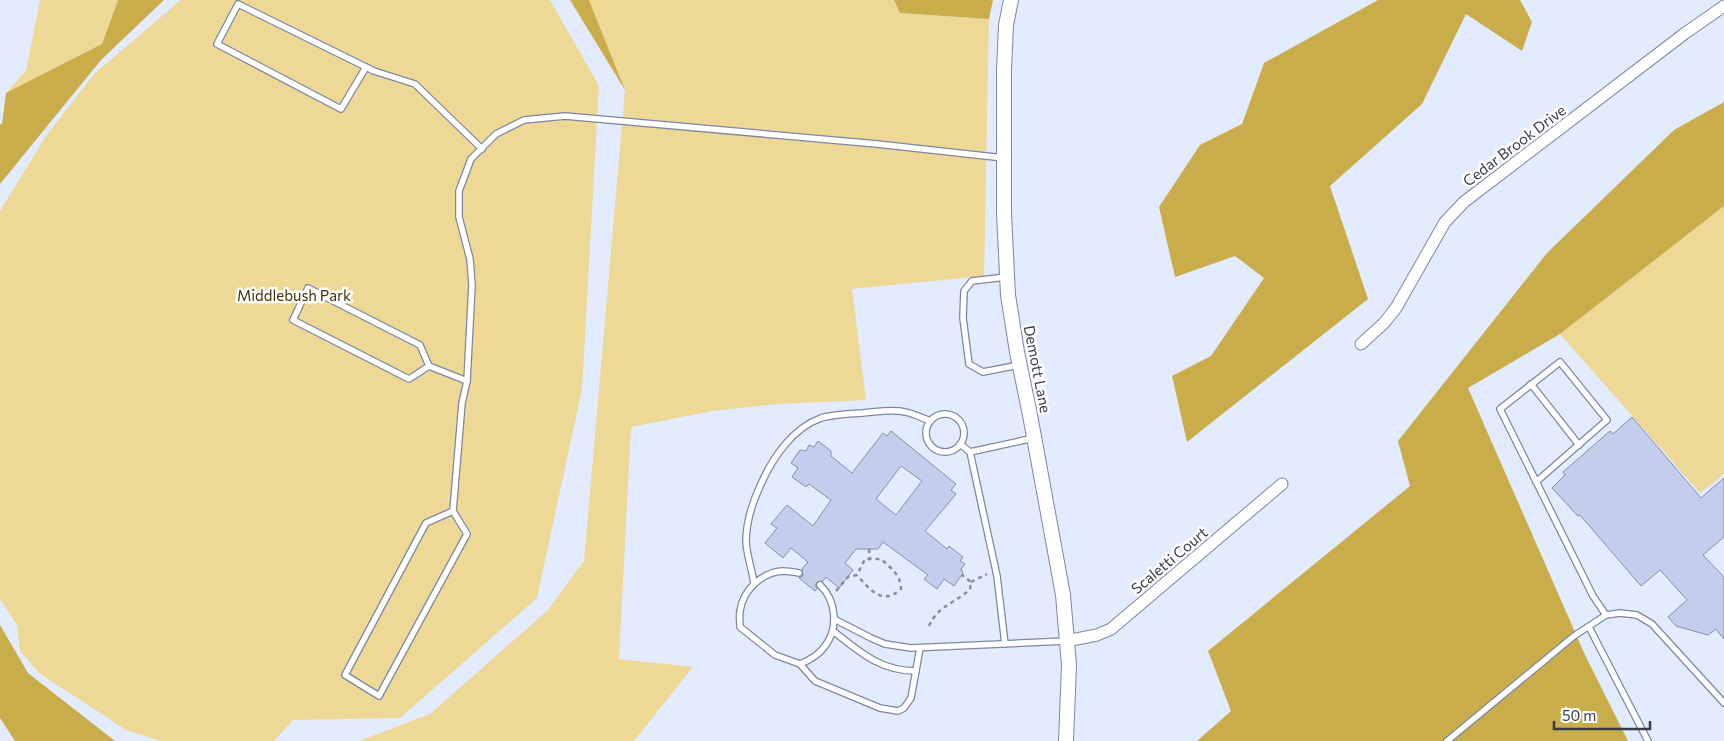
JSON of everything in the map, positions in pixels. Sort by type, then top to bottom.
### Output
[{"type":"street","name":"Demott Lane","points":[[1011,0],[1006,25],[1004,70],[1004,213],[1008,295],[1019,365],[1034,437],[1062,595],[1068,665],[1066,741]]},
{"type":"street","name":"Cedar Brook Drive","points":[[1361,344],[1384,323],[1396,308],[1445,222],[1464,202],[1684,34],[1724,6]]},
{"type":"street","name":"Scaletti Court","points":[[1066,641],[1097,635],[1111,629],[1282,484]]},
{"type":"lane","points":[[366,67],[342,109],[217,44],[238,4],[366,67],[415,84],[482,149]]},
{"type":"lane","points":[[453,512],[426,523],[345,675],[379,696],[467,534],[453,512],[462,403],[467,381],[472,284],[470,259],[459,217],[459,191],[471,160],[496,134],[524,120],[565,116],[878,144],[1004,158]]},
{"type":"lane","points":[[1007,277],[972,281],[964,291],[963,318],[969,364],[983,372],[1019,365]]},
{"type":"lane","points":[[429,366],[409,379],[293,320],[308,288],[420,345],[429,366],[467,381]]},
{"type":"lane","points":[[1536,482],[1607,420],[1560,362],[1500,409],[1536,482],[1593,596],[1606,615]]},
{"type":"lane","points":[[1531,384],[1579,445]]},
{"type":"lane","points":[[754,583],[746,542],[748,523],[755,496],[766,472],[776,456],[790,440],[805,427],[821,419],[836,415],[878,411],[904,412],[930,420]]},
{"type":"lane","points":[[947,413],[959,419],[964,430],[964,436],[960,444],[946,452],[934,449],[930,445],[925,433],[930,420],[934,416],[947,413]]},
{"type":"lane","points":[[970,452],[1034,437]]},
{"type":"lane","points":[[960,444],[970,452],[995,568],[1005,644]]},
{"type":"lane","points":[[799,573],[783,571],[768,575],[754,583],[744,596],[740,611],[740,627],[775,655],[800,664],[815,681],[880,708],[898,711],[904,708],[911,698],[920,648]]},
{"type":"lane","points":[[800,664],[814,657],[826,646],[832,631],[834,619],[832,603],[820,585]]},
{"type":"lane","points":[[1447,741],[1574,636],[1606,615],[1620,613],[1637,615],[1652,624],[1724,703]]},
{"type":"lane","points":[[834,619],[885,644],[911,648],[1066,641]]},
{"type":"lane","points":[[1589,627],[1648,741]]},
{"type":"lane","points":[[832,631],[876,663],[905,671],[916,671]]},
{"type":"path","points":[[869,549],[870,559]]},
{"type":"path","points":[[865,559],[881,559],[896,573],[901,582],[901,589],[895,595],[888,598],[879,596],[857,575],[865,559]]},
{"type":"path","points":[[971,582],[981,578],[995,568]]},
{"type":"path","points":[[836,591],[848,577],[857,575]]},
{"type":"path","points":[[962,575],[971,582]]},
{"type":"path","points":[[930,626],[933,616],[940,609],[970,589],[971,582]]},
{"type":"green space","points":[[40,0],[118,0],[102,44],[78,79],[6,93],[26,71]]},
{"type":"green space","name":"Middlebush Park","points":[[181,0],[550,0],[599,86],[582,389],[537,598],[400,718],[293,720],[274,741],[161,741],[126,730],[39,673],[20,651],[17,625],[0,599],[0,211],[46,136],[95,73]]},
{"type":"green space","points":[[589,0],[894,0],[900,13],[989,19],[984,276],[852,289],[866,400],[777,404],[712,411],[631,427],[619,659],[693,667],[634,741],[359,741],[430,714],[548,610],[584,561],[625,90]]},
{"type":"green space","points":[[1724,206],[1724,474],[1700,493],[1560,334]]},
{"type":"shaded area","points":[[118,0],[164,0],[101,60],[0,184],[0,124],[2,124],[6,93],[102,44]]},
{"type":"shaded area","points":[[570,0],[589,0],[625,90]]},
{"type":"shaded area","points":[[894,0],[993,0],[989,19],[900,13]]},
{"type":"shaded area","points":[[1378,0],[1520,0],[1532,22],[1522,51],[1466,14],[1422,104],[1330,186],[1368,299],[1187,442],[1172,376],[1211,356],[1264,278],[1235,256],[1175,277],[1159,207],[1200,145],[1242,124],[1264,63]]},
{"type":"shaded area","points":[[1724,102],[1724,206],[1560,334],[1468,388],[1585,655],[1628,741],[1197,741],[1231,711],[1208,651],[1410,486],[1398,441],[1547,253],[1674,130]]},
{"type":"shaded area","points":[[0,625],[28,673],[115,741],[15,741],[0,718]]},
{"type":"building","points":[[1632,417],[1701,498],[1724,478],[1724,537],[1703,555],[1724,577],[1724,639],[1716,629],[1708,635],[1676,626],[1668,617],[1687,600],[1660,570],[1641,586],[1580,515],[1578,516],[1552,488],[1565,475],[1563,472],[1610,431],[1613,434]]},
{"type":"building","points":[[891,431],[956,484],[951,490],[956,494],[925,531],[947,549],[949,546],[963,557],[960,561],[965,564],[961,569],[963,573],[954,586],[944,579],[937,589],[924,579],[928,575],[883,542],[878,549],[856,549],[845,563],[853,570],[839,588],[826,577],[823,581],[817,582],[815,585],[817,589],[815,591],[799,578],[803,576],[802,569],[808,562],[791,548],[783,558],[765,543],[777,528],[771,524],[787,505],[813,526],[831,500],[809,484],[806,487],[792,477],[798,468],[791,463],[800,450],[806,451],[809,445],[814,447],[818,441],[831,451],[831,456],[852,473],[883,433],[887,436]],"holes":[[[901,466],[922,481],[896,515],[876,499]]]}]
